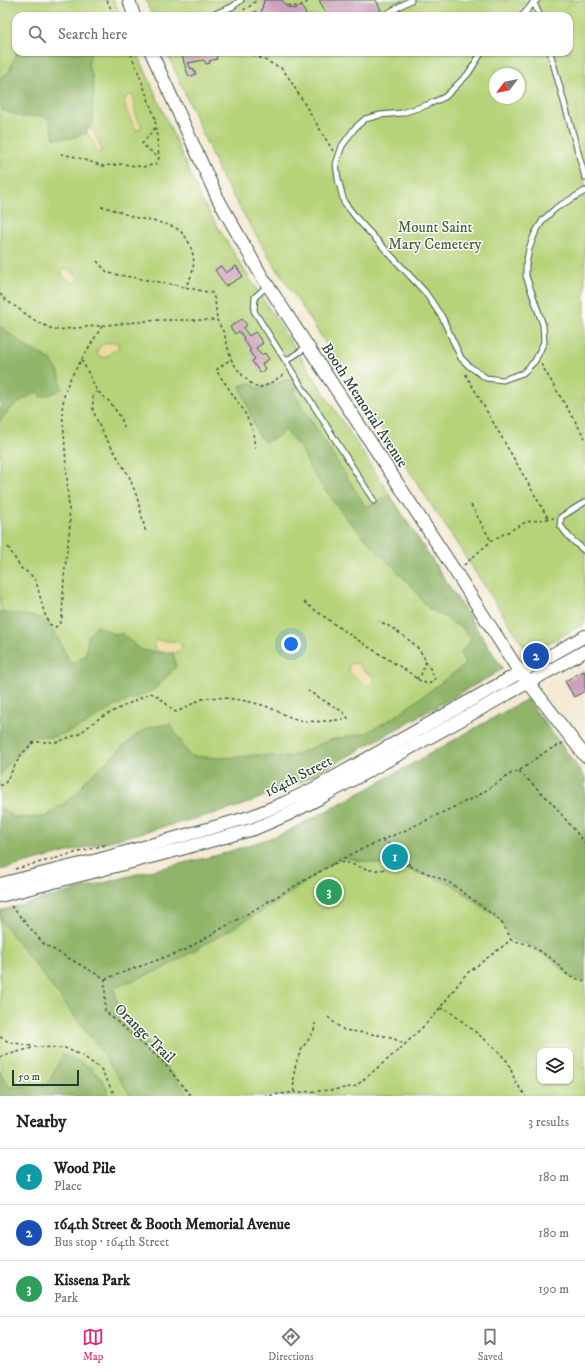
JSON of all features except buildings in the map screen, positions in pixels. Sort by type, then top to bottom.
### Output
[{"type":"street","points":[[128,0],[132,12]]},
{"type":"street","name":"Booth Memorial Avenue","points":[[153,56],[218,199],[268,285],[520,672],[585,756]]},
{"type":"street","name":"164th Street","points":[[0,884],[101,859],[250,817],[284,803],[315,788],[585,636]]},
{"type":"street","name":"164th Street","points":[[0,896],[174,851],[254,828],[289,814],[585,651]]},
{"type":"lane","points":[[219,12],[232,7],[241,0]]},
{"type":"lane","points":[[391,12],[411,0]]},
{"type":"lane","points":[[527,12],[534,1]]},
{"type":"lane","points":[[534,1],[538,12]]},
{"type":"lane","points":[[479,56],[468,74],[445,97],[427,105],[402,113],[380,114],[366,119],[354,129],[342,146],[336,164],[344,202],[358,220],[433,301],[461,358],[468,366],[486,378],[503,380],[523,372],[535,361],[544,342],[543,325],[526,276],[526,265],[530,249],[535,233],[543,220],[556,208],[585,191]]},
{"type":"lane","points":[[551,56],[585,177]]},
{"type":"lane","points":[[268,285],[255,297],[254,311],[374,501]]},
{"type":"lane","points":[[286,361],[308,346]]},
{"type":"lane","points":[[585,502],[561,517],[560,525],[570,538],[585,551]]},
{"type":"path","points":[[107,0],[112,12]]},
{"type":"path","points":[[240,12],[257,0]]},
{"type":"path","points":[[288,5],[293,7],[304,5],[309,0]]},
{"type":"path","points":[[62,154],[103,166],[123,164],[143,167],[156,164],[159,158],[155,118],[132,56]]},
{"type":"path","points":[[256,56],[281,68],[287,75],[338,159]]},
{"type":"path","points":[[155,128],[142,144],[159,158]]},
{"type":"path","points":[[101,207],[110,208],[123,214],[144,219],[165,222],[179,229],[188,240],[194,262],[191,276],[185,287]]},
{"type":"path","points":[[97,261],[108,273],[212,293],[215,300],[217,320],[224,334],[232,359],[236,368],[249,383],[258,388],[267,385],[291,370]]},
{"type":"path","points":[[0,294],[36,322],[55,330],[158,320],[217,320]]},
{"type":"path","points":[[8,548],[21,568],[30,574],[36,581],[44,612],[49,624],[56,627],[60,624],[62,616],[64,577],[70,525],[66,448],[62,410],[65,391],[71,377],[102,326]]},
{"type":"path","points":[[537,357],[585,438]]},
{"type":"path","points":[[232,359],[216,370],[244,411],[253,431],[255,449]]},
{"type":"path","points":[[82,360],[97,391],[110,402],[121,418],[125,429]]},
{"type":"path","points":[[468,366],[466,375],[548,518]]},
{"type":"path","points":[[97,391],[93,396],[93,410],[102,430],[128,476],[137,497],[146,533]]},
{"type":"path","points":[[471,504],[491,541]]},
{"type":"path","points":[[462,566],[491,541],[526,522],[561,517]]},
{"type":"path","points":[[304,602],[341,630],[408,672],[421,682],[430,684],[435,680],[430,667],[419,650],[402,635],[379,621]]},
{"type":"path","points":[[416,679],[421,675],[426,661]]},
{"type":"path","points":[[0,785],[4,785],[21,755],[34,742],[57,742],[79,734],[98,719],[150,693],[157,695],[176,712],[204,698],[214,697],[264,706],[299,720],[316,721],[348,718],[343,712],[308,691]]},
{"type":"path","points":[[11,906],[44,944],[105,979],[185,950],[331,865],[479,795],[512,773],[519,771],[545,752],[563,743]]},
{"type":"path","points":[[519,771],[552,803],[585,843]]},
{"type":"path","points":[[382,840],[399,850],[410,866]]},
{"type":"path","points":[[15,868],[105,845]]},
{"type":"path","points":[[331,865],[344,862],[370,870],[381,870],[404,864],[430,874],[452,884],[500,920],[510,934],[511,940]]},
{"type":"path","points":[[511,940],[530,945],[552,959],[570,977],[585,982]]},
{"type":"path","points":[[264,1096],[294,1092],[332,1090],[356,1086],[405,1045],[433,1017],[466,974],[511,940]]},
{"type":"path","name":"Orange Trail","points":[[105,979],[105,1011],[163,1062],[190,1096]]},
{"type":"path","points":[[440,1008],[449,1011],[508,1062],[516,1083],[526,1096]]},
{"type":"path","points":[[328,1017],[344,1030],[391,1037],[405,1045]]},
{"type":"path","points":[[294,1092],[294,1074],[296,1064],[300,1051],[315,1030],[315,1023]]},
{"type":"path","points":[[0,1036],[9,1042],[37,1047],[65,1048],[83,1056],[101,1070],[115,1096]]},
{"type":"path","points":[[0,1057],[37,1047]]},
{"type":"green space","points":[[0,0],[114,0],[119,12],[12,12],[12,56],[139,56],[202,201],[246,273],[503,669],[309,778],[235,808],[0,845]]},
{"type":"green space","name":"Mount Saint Mary Cemetery","points":[[146,0],[585,0],[585,623],[529,654],[268,255],[221,176],[169,56],[573,56],[573,12],[150,12]]},
{"type":"green space","points":[[15,56],[90,56],[88,66],[92,75],[94,93],[92,100],[92,126],[87,129],[87,133],[71,138],[54,138],[49,120],[43,116],[22,117],[0,109],[0,78],[9,72]]},
{"type":"green space","points":[[0,326],[28,348],[50,359],[59,373],[62,388],[54,393],[40,397],[38,392],[33,394],[12,408],[0,421]]},
{"type":"green space","points":[[291,379],[298,388],[293,392],[366,507],[389,495],[503,669],[309,778],[235,808],[0,870],[0,807],[15,818],[46,817],[72,797],[82,787],[84,782],[136,735],[150,727],[170,724],[190,756],[222,758],[256,755],[290,757],[330,740],[366,733],[393,718],[465,665],[460,653],[471,640],[462,627],[453,624],[446,618],[428,608],[415,590],[347,519],[310,468],[302,450],[285,430],[275,438],[264,442],[257,432],[240,386],[249,383],[258,388]]},
{"type":"green space","points":[[0,612],[40,618],[54,633],[71,664],[86,655],[88,636],[97,625],[113,634],[123,634],[140,650],[173,653],[176,667],[154,690],[113,707],[84,725],[66,733],[51,737],[32,736],[0,776]]},
{"type":"green space","points":[[527,699],[585,777],[585,1096],[0,1096],[0,911],[145,872],[219,855],[285,833],[373,786]]},
{"type":"green space","points":[[527,699],[585,777],[585,981],[570,977],[552,959],[530,945],[511,940],[500,920],[452,884],[402,868],[340,857],[281,900],[164,968],[114,988],[119,1009],[190,1096],[131,1096],[102,1052],[0,919],[0,911],[145,872],[219,855],[285,833],[373,786]]},
{"type":"green space","points":[[63,1054],[91,1068],[103,1081],[110,1096],[0,1096],[0,1071],[9,1087],[48,1084]]},
{"type":"sand","points":[[129,95],[133,96],[136,117],[142,125],[138,130],[135,129],[125,106],[125,98]]},
{"type":"sand","points":[[89,128],[93,130],[102,150],[100,152],[97,153],[94,150],[94,143],[87,132],[87,129]]},
{"type":"sand","points":[[64,268],[68,269],[77,276],[78,280],[76,283],[63,277],[61,273]]},
{"type":"sand","points":[[106,343],[118,343],[119,347],[104,358],[99,356],[97,352],[101,346]]},
{"type":"sand","points":[[156,640],[178,642],[181,643],[182,648],[174,653],[158,651],[153,644]]},
{"type":"sand","points":[[350,664],[359,664],[364,672],[373,675],[375,679],[374,683],[369,686],[366,685],[351,674],[348,669]]},
{"type":"place","name":"164th Street & Booth Memorial Avenue","points":[[536,656]]},
{"type":"place","name":"Wood Pile","points":[[395,857]]},
{"type":"place","name":"Kissena Park","points":[[329,892]]}]
